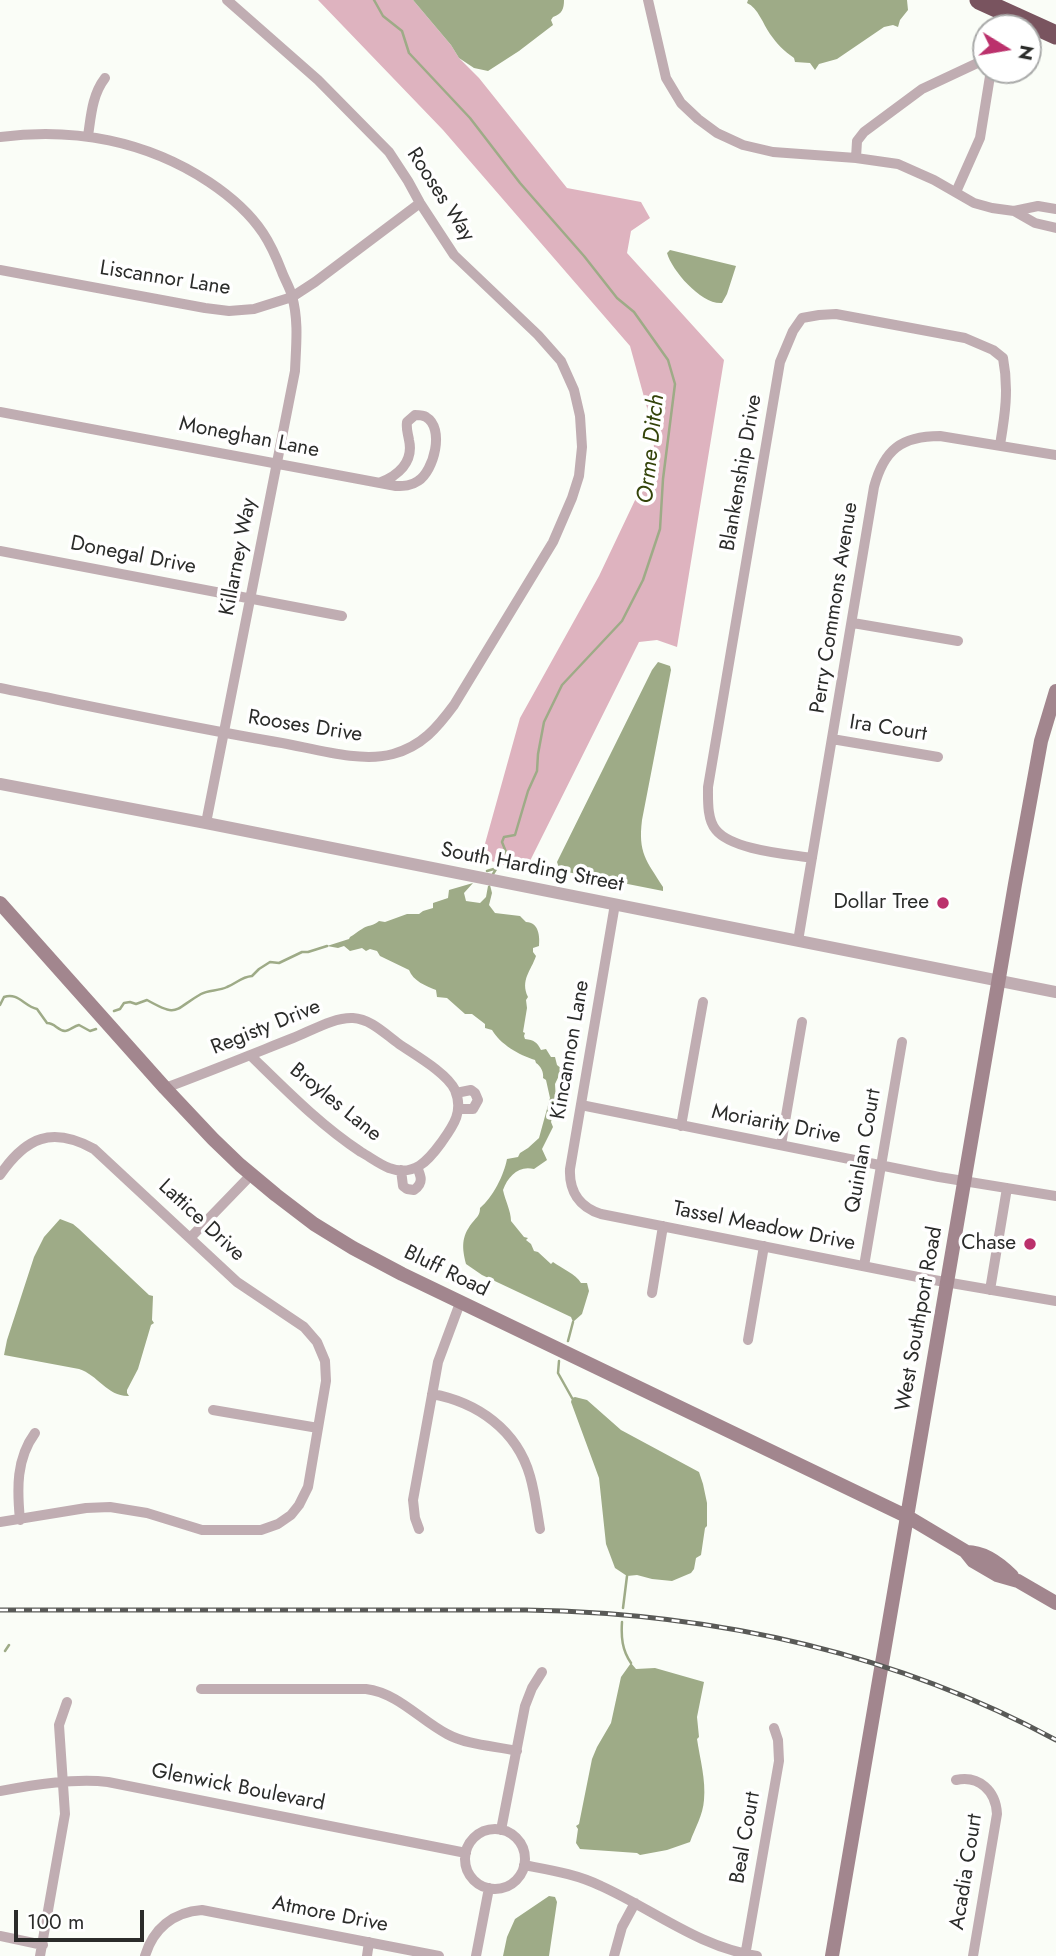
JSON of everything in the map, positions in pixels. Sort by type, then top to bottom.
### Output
[{"type":"highway","points":[[979,0],[1056,34]]},
{"type":"main road","name":"West Southport Road","points":[[832,1956],[998,981],[1041,741],[1056,691]]},
{"type":"main road","name":"Bluff Road","points":[[0,903],[213,1139],[251,1175],[301,1214],[353,1248],[460,1303],[908,1517],[965,1552],[977,1552],[1056,1604]]},
{"type":"street","name":"Rooses Way","points":[[227,0],[318,80],[389,152],[454,255],[538,335],[561,361],[574,390],[580,416],[582,447],[579,476]]},
{"type":"street","points":[[648,0],[666,78],[681,103],[717,133],[743,145],[773,152],[898,164],[987,207],[1014,211],[1038,206],[1056,209]]},
{"type":"street","points":[[856,158],[857,141],[872,126],[922,89],[972,66]]},
{"type":"street","points":[[88,136],[94,102],[105,78]]},
{"type":"street","points":[[956,192],[980,138],[988,84]]},
{"type":"street","name":"Killarney Way","points":[[0,137],[23,134],[88,136],[162,156],[195,173],[226,194],[247,213],[264,234],[292,296],[297,334],[295,371],[206,823]]},
{"type":"street","name":"Liscannor Lane","points":[[0,270],[205,309],[254,309],[292,296],[315,282],[420,204]]},
{"type":"street","points":[[1014,211],[1035,223],[1056,228]]},
{"type":"street","name":"Blankenship Drive","points":[[812,858],[757,849],[728,839],[716,830],[710,817],[708,787],[777,376],[793,331],[802,318],[836,314],[965,338],[993,350],[1003,358],[1007,385],[1000,445]]},
{"type":"street","name":"Moneghan Lane","points":[[0,412],[277,463],[379,483],[396,486],[408,486],[417,482],[426,474],[433,461],[436,447],[434,432],[426,417],[415,415],[407,422],[410,451],[404,468],[393,478],[379,483]]},
{"type":"street","name":"Perry Commons Avenue","points":[[798,942],[874,487],[880,469],[889,454],[901,444],[927,436],[1056,455]]},
{"type":"street","name":"Rooses Drive","points":[[0,688],[348,755],[372,757],[393,754],[418,743],[437,728],[454,705],[553,542],[579,476]]},
{"type":"street","name":"Donegal Drive","points":[[0,551],[342,616]]},
{"type":"street","points":[[853,623],[958,641]]},
{"type":"street","name":"Ira Court","points":[[832,739],[938,757]]},
{"type":"street","name":"South Harding Street","points":[[0,784],[1056,992]]},
{"type":"street","name":"Kincannon Lane","points":[[578,1200],[571,1188],[570,1173],[615,904]]},
{"type":"street","points":[[681,1126],[703,1002]]},
{"type":"street","name":"Registy Drive","points":[[165,1088],[338,1020],[351,1018],[360,1019],[373,1026],[443,1076],[456,1093]]},
{"type":"street","points":[[781,1145],[802,1022]]},
{"type":"street","name":"Quinlan Court","points":[[864,1266],[902,1042]]},
{"type":"street","name":"Broyles Lane","points":[[250,1055],[306,1110],[337,1135],[383,1165],[401,1170],[417,1167],[428,1160],[454,1126],[458,1110]]},
{"type":"street","points":[[471,1090],[475,1093],[478,1100],[473,1109],[458,1110],[456,1093],[471,1090]]},
{"type":"street","name":"Moriarity Drive","points":[[581,1105],[882,1166],[1056,1196]]},
{"type":"street","name":"Lattice Drive","points":[[0,1175],[22,1148],[41,1139],[60,1136],[77,1139],[94,1149],[246,1290],[304,1327],[315,1338],[324,1355],[327,1381],[318,1428]]},
{"type":"street","name":"Broyles Lane","points":[[401,1170],[402,1185],[414,1190],[421,1180],[417,1167]]},
{"type":"street","points":[[191,1237],[251,1175]]},
{"type":"street","points":[[990,1290],[1007,1188]]},
{"type":"street","name":"Tassel Meadow Drive","points":[[578,1200],[597,1213],[1056,1301]]},
{"type":"street","points":[[652,1293],[663,1226]]},
{"type":"street","points":[[748,1340],[764,1246]]},
{"type":"street","points":[[419,1529],[414,1500],[432,1394],[438,1362],[460,1303]]},
{"type":"street","points":[[432,1394],[460,1401],[480,1411],[513,1441],[522,1454],[531,1477],[540,1529]]},
{"type":"street","points":[[0,1522],[86,1508],[110,1507],[138,1510],[202,1530],[252,1530],[271,1527],[288,1518],[299,1506],[308,1486],[318,1428],[213,1410]]},
{"type":"street","points":[[20,1520],[17,1489],[20,1465],[35,1433]]},
{"type":"street","points":[[501,1830],[528,1699],[542,1672]]},
{"type":"street","points":[[201,1689],[371,1690],[392,1698],[451,1737],[517,1751]]},
{"type":"street","points":[[0,1936],[41,1950],[65,1814],[59,1725],[67,1702]]},
{"type":"street","name":"Beal Court","points":[[749,1955],[779,1761],[778,1740],[774,1728]]},
{"type":"street","name":"Acadia Court","points":[[956,1780],[971,1779],[985,1785],[997,1810],[973,1956]]},
{"type":"street","name":"Glenwick Boulevard","points":[[0,1791],[92,1781],[113,1783],[466,1853]]},
{"type":"street","points":[[487,1830],[501,1830],[512,1834],[520,1842],[524,1865],[511,1883],[502,1888],[489,1888],[471,1877],[466,1853],[477,1835],[487,1830]]},
{"type":"street","points":[[524,1865],[589,1880],[708,1942],[749,1955]]},
{"type":"street","points":[[476,1956],[489,1888]]},
{"type":"street","points":[[614,1956],[622,1927],[635,1903]]},
{"type":"street","name":"Atmore Drive","points":[[145,1956],[153,1936],[174,1917],[191,1911],[206,1910],[439,1956]]},
{"type":"street","points":[[367,1956],[369,1942]]},
{"type":"shaded area","points":[[318,0],[413,0],[567,188],[641,202],[650,218],[631,231],[627,253],[724,360],[677,647],[657,640],[639,642],[525,871],[481,858],[520,718],[599,576],[655,458],[652,426],[630,346],[443,130]]},
{"type":"shaded area","points":[[413,0],[564,0],[564,6],[551,20],[553,25],[488,71],[474,68],[459,58]]},
{"type":"shaded area","points":[[748,0],[907,0],[908,10],[898,27],[884,27],[837,59],[819,64],[815,70],[810,63],[795,62],[773,38],[757,12],[747,3]]},
{"type":"shaded area","points":[[670,250],[736,266],[722,303],[706,299],[689,286],[670,260],[667,253]]},
{"type":"shaded area","points":[[658,662],[670,666],[671,670],[642,820],[641,841],[645,856],[663,891],[562,871],[557,862]]},
{"type":"shaded area","points":[[473,883],[464,893],[466,901],[480,903],[486,897],[490,885],[492,893],[489,905],[495,913],[520,916],[526,922],[534,924],[539,934],[539,946],[533,948],[536,956],[525,986],[528,997],[523,1032],[525,1039],[535,1042],[541,1050],[546,1049],[551,1057],[555,1057],[557,1065],[562,1069],[555,1084],[556,1101],[552,1107],[554,1109],[551,1122],[553,1127],[542,1149],[547,1160],[534,1169],[519,1170],[508,1180],[503,1190],[511,1221],[524,1237],[528,1238],[526,1240],[534,1251],[551,1264],[553,1262],[572,1274],[581,1283],[587,1283],[589,1291],[582,1314],[573,1322],[571,1317],[482,1275],[466,1264],[464,1253],[466,1233],[497,1185],[507,1159],[518,1157],[539,1138],[550,1098],[541,1068],[535,1060],[505,1044],[472,1014],[465,1014],[447,998],[437,997],[436,990],[420,983],[409,970],[380,956],[377,951],[366,951],[362,948],[350,951],[344,946],[327,946],[349,939],[379,921],[419,914],[433,908],[433,903],[448,898],[449,890]]},
{"type":"shaded area","points":[[60,1219],[73,1224],[153,1296],[154,1323],[151,1325],[138,1369],[127,1390],[129,1396],[115,1393],[79,1369],[4,1355],[34,1257],[44,1237]]},
{"type":"shaded area","points":[[575,1397],[587,1400],[621,1430],[699,1472],[707,1503],[707,1526],[701,1555],[696,1558],[691,1573],[672,1581],[627,1576],[615,1568],[606,1544],[599,1478],[571,1402]]},
{"type":"shaded area","points":[[631,1663],[636,1669],[655,1668],[704,1682],[697,1717],[697,1739],[704,1785],[702,1811],[690,1842],[667,1850],[640,1855],[580,1849],[576,1843],[576,1826],[579,1824],[592,1759],[611,1723],[621,1677]]},
{"type":"shaded area","points":[[549,1896],[555,1897],[557,1902],[549,1956],[503,1956],[515,1919]]},
{"type":"waterway","name":"Orme Ditch","points":[[374,0],[383,16],[402,31],[409,53],[470,118],[520,183],[617,298],[634,312],[668,360],[675,384],[663,479],[660,529],[643,580],[622,621],[562,685],[544,722],[537,771],[515,835],[504,837],[502,842],[506,852],[501,856],[493,874]]},
{"type":"waterway","name":"Orme Ditch","points":[[487,871],[497,868]]},
{"type":"waterway","points":[[114,1011],[120,1009],[124,1003],[136,1004],[147,1000],[165,1009],[176,1010],[204,993],[252,976],[270,962],[279,963],[302,952],[327,946]]},
{"type":"waterway","points":[[0,1005],[4,997],[13,996],[37,1009],[47,1023],[62,1030],[67,1031],[79,1025],[90,1031],[96,1029]]},
{"type":"waterway","name":"Orme Ditch","points":[[568,1341],[573,1322]]},
{"type":"waterway","name":"Orme Ditch","points":[[559,1361],[558,1373],[572,1398]]},
{"type":"waterway","name":"Orme Ditch","points":[[623,1608],[627,1576]]},
{"type":"waterway","name":"Orme Ditch","points":[[622,1622],[623,1643],[631,1663]]},
{"type":"waterway","points":[[5,1651],[9,1645]]},
{"type":"railway","points":[[0,1610],[526,1610],[664,1619],[732,1629],[865,1661],[994,1709],[1056,1740]]},
{"type":"place","name":"Dollar Tree","points":[[943,903]]},
{"type":"place","name":"Chase","points":[[1030,1244]]}]
